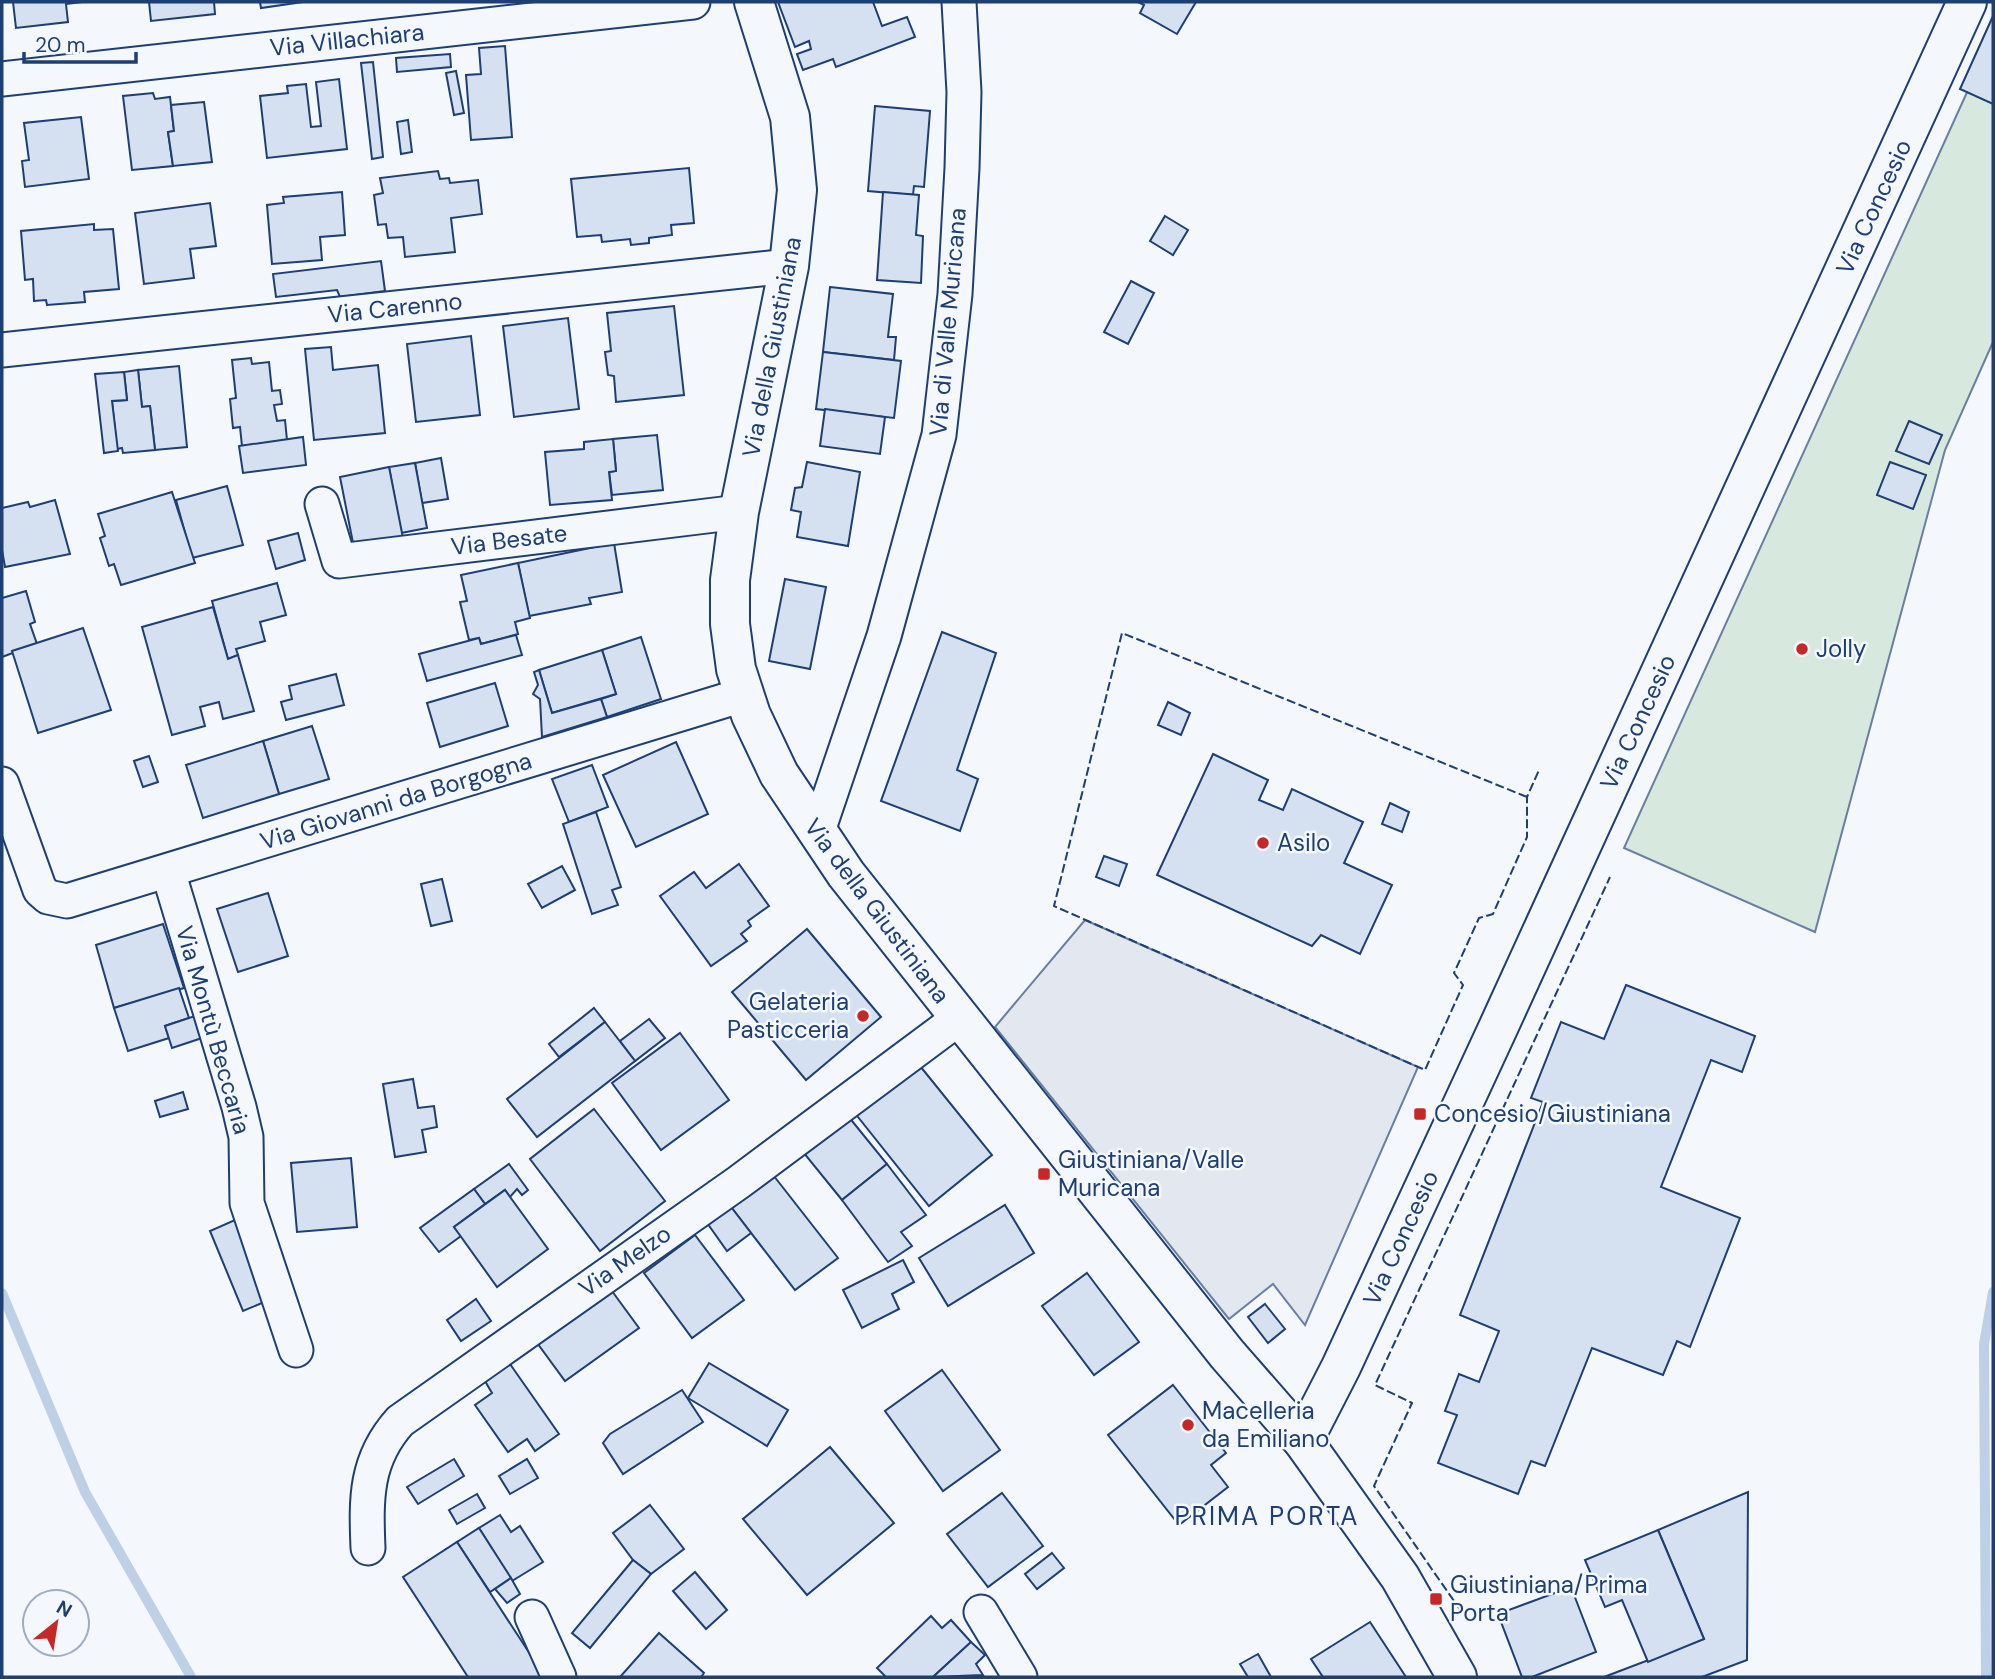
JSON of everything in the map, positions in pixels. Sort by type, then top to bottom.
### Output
[{"type":"street","name":"Via Villachiara","points":[[2,79],[693,2]]},
{"type":"street","name":"Via della Giustiniana","points":[[754,2],[784,92],[794,143],[797,207],[789,266],[739,512],[729,605],[736,670],[743,695],[779,774],[817,834],[958,1019],[1227,1354],[1303,1441],[1400,1577],[1457,1677]]},
{"type":"street","name":"Via di Valle Muricana","points":[[817,834],[884,636],[939,435],[956,294],[962,168],[964,78],[959,2]]},
{"type":"street","name":"Via Concesio","points":[[1303,1441],[1341,1367],[1967,2]]},
{"type":"street","name":"Via Carenno","points":[[2,350],[789,266]]},
{"type":"street","name":"Via Besate","points":[[322,504],[339,561],[739,512]]},
{"type":"street","name":"Via Giovanni da Borgogna","points":[[2,784],[40,890],[57,901],[75,900],[743,695]]},
{"type":"street","name":"Via Montù Beccaria","points":[[168,872],[241,1115],[246,1152],[244,1191],[296,1350]]},
{"type":"street","name":"Via Melzo","points":[[368,1548],[368,1477],[380,1446],[406,1416],[739,1182],[958,1019]]},
{"type":"street","points":[[981,1612],[1020,1677]]},
{"type":"street","points":[[532,1617],[559,1677]]},
{"type":"shaded area","name":"Jolly","points":[[1993,35],[1993,342],[1945,450],[1815,932],[1624,848]]},
{"type":"shaded area","points":[[1085,920],[1418,1067],[1305,1325],[1273,1284],[1229,1319],[995,1027]]},
{"type":"building","points":[[13,2],[82,2],[66,4],[68,22],[16,28]]},
{"type":"building","points":[[149,2],[214,2],[215,14],[151,21]]},
{"type":"building","points":[[260,2],[303,2],[261,8]]},
{"type":"building","points":[[778,2],[873,2],[882,26],[907,17],[915,37],[836,67],[833,59],[803,70],[797,54],[811,49],[809,41],[795,47]]},
{"type":"building","points":[[1138,2],[1196,2],[1177,34],[1140,13],[1144,5]]},
{"type":"building","points":[[1993,16],[1993,104],[1960,89]]},
{"type":"building","points":[[505,46],[512,137],[471,140],[466,75],[481,74],[479,48]]},
{"type":"building","points":[[450,54],[451,67],[397,72],[396,58]]},
{"type":"building","points":[[373,62],[383,157],[372,159],[361,63]]},
{"type":"building","points":[[456,71],[464,113],[454,115],[446,73]]},
{"type":"building","points":[[339,79],[347,149],[267,158],[260,96],[288,93],[287,86],[306,84],[311,127],[321,126],[316,82]]},
{"type":"building","points":[[153,93],[155,99],[170,97],[174,131],[168,132],[173,166],[132,170],[123,96]]},
{"type":"building","points":[[204,102],[212,162],[173,166],[168,132],[174,131],[171,105]]},
{"type":"building","points":[[875,106],[930,111],[924,187],[914,186],[913,195],[868,191]]},
{"type":"building","points":[[81,117],[89,179],[25,187],[22,161],[29,160],[24,123]]},
{"type":"building","points":[[408,120],[412,152],[401,154],[397,122]]},
{"type":"building","points":[[689,168],[694,223],[671,225],[672,235],[649,238],[649,243],[631,245],[630,239],[602,242],[601,235],[577,237],[571,179]]},
{"type":"building","points":[[438,171],[440,179],[449,178],[450,183],[478,180],[482,214],[451,218],[455,252],[405,257],[403,237],[388,238],[386,224],[378,225],[374,195],[383,193],[380,178]]},
{"type":"building","points":[[342,192],[345,235],[320,237],[322,260],[272,264],[267,205],[284,203],[283,197]]},
{"type":"building","points":[[883,192],[919,195],[916,235],[923,236],[921,283],[877,280]]},
{"type":"building","points":[[210,203],[216,246],[190,249],[194,278],[144,284],[135,213]]},
{"type":"building","points":[[1165,216],[1188,230],[1173,255],[1150,241]]},
{"type":"building","points":[[94,224],[94,230],[113,229],[119,289],[84,292],[85,302],[47,305],[46,300],[34,301],[33,279],[25,280],[21,231]]},
{"type":"building","points":[[381,261],[385,291],[340,297],[337,290],[276,297],[273,274]]},
{"type":"building","points":[[1131,281],[1154,293],[1128,344],[1104,332]]},
{"type":"building","points":[[830,287],[893,294],[888,337],[896,337],[894,360],[823,352]]},
{"type":"building","points":[[674,306],[684,395],[616,402],[614,376],[608,375],[605,352],[611,351],[607,313]]},
{"type":"building","points":[[568,318],[579,409],[514,417],[503,326]]},
{"type":"building","points":[[471,336],[480,415],[416,422],[407,344]]},
{"type":"building","points":[[331,347],[333,370],[378,365],[385,433],[314,440],[305,349]]},
{"type":"building","points":[[823,352],[901,361],[894,418],[816,409]]},
{"type":"building","points":[[251,358],[252,364],[269,362],[272,391],[280,390],[282,404],[274,405],[277,421],[285,420],[287,440],[242,446],[240,427],[233,428],[230,399],[236,398],[232,360]]},
{"type":"building","points":[[179,366],[187,447],[155,450],[150,406],[142,407],[138,370]]},
{"type":"building","points":[[138,370],[142,407],[150,406],[155,450],[123,453],[122,448],[117,449],[112,401],[127,400],[124,372]]},
{"type":"building","points":[[124,372],[127,400],[112,401],[118,451],[104,453],[95,374]]},
{"type":"building","points":[[825,409],[885,417],[880,454],[820,446]]},
{"type":"building","points":[[1909,421],[1942,435],[1929,464],[1896,451]]},
{"type":"building","points":[[657,435],[663,490],[612,495],[609,472],[616,471],[613,439]]},
{"type":"building","points":[[303,437],[306,465],[243,473],[239,446]]},
{"type":"building","points":[[613,439],[616,471],[609,472],[612,500],[550,505],[545,452],[584,449],[584,442]]},
{"type":"building","points":[[441,458],[448,499],[422,503],[415,463]]},
{"type":"building","points":[[807,462],[860,472],[848,546],[797,537],[801,512],[791,510],[795,488],[802,487]]},
{"type":"building","points":[[1890,462],[1926,475],[1913,509],[1877,495]]},
{"type":"building","points":[[415,463],[427,528],[401,533],[389,467]]},
{"type":"building","points":[[389,467],[403,538],[354,548],[340,477]]},
{"type":"building","points":[[227,486],[243,545],[192,558],[176,500]]},
{"type":"building","points":[[172,492],[195,563],[121,585],[114,564],[109,566],[100,538],[105,536],[98,514]]},
{"type":"building","points":[[55,500],[70,554],[5,567],[2,550],[2,508],[28,502],[30,507]]},
{"type":"building","points":[[298,533],[305,560],[276,569],[268,541]]},
{"type":"building","points":[[614,543],[622,592],[589,598],[591,604],[529,616],[518,563]]},
{"type":"building","points":[[518,563],[530,618],[515,622],[518,634],[481,644],[479,638],[469,640],[460,602],[467,601],[461,575]]},
{"type":"building","points":[[785,579],[826,587],[810,669],[769,661]]},
{"type":"building","points":[[277,583],[286,615],[260,622],[265,641],[236,649],[238,655],[228,659],[212,601]]},
{"type":"building","points":[[26,591],[35,622],[30,624],[37,644],[2,657],[2,598]]},
{"type":"building","points":[[213,607],[228,659],[238,655],[254,711],[223,719],[219,702],[200,707],[205,726],[172,735],[142,627]]},
{"type":"building","points":[[83,628],[111,710],[38,733],[12,651]]},
{"type":"building","points":[[942,632],[996,653],[957,770],[978,779],[960,831],[881,801]]},
{"type":"building","points":[[516,635],[522,655],[427,681],[419,654],[479,638],[481,644]]},
{"type":"building","points":[[641,637],[661,699],[607,717],[601,699],[616,694],[602,650]]},
{"type":"building","points":[[602,650],[616,694],[552,713],[539,670]]},
{"type":"building","points":[[539,670],[552,713],[601,699],[607,717],[542,737],[540,699],[533,694],[538,685],[534,672]]},
{"type":"building","points":[[336,674],[344,705],[286,720],[281,702],[292,699],[289,686]]},
{"type":"building","points":[[495,683],[508,726],[440,747],[427,703]]},
{"type":"building","points":[[1168,702],[1190,713],[1181,735],[1158,725]]},
{"type":"building","points":[[312,726],[329,779],[279,794],[263,741]]},
{"type":"building","points":[[263,741],[279,794],[203,818],[186,765]]},
{"type":"building","points":[[676,742],[708,814],[636,847],[603,775]]},
{"type":"building","name":"Asilo","points":[[1213,754],[1268,780],[1259,800],[1283,810],[1292,789],[1363,822],[1344,863],[1392,885],[1360,954],[1321,935],[1312,946],[1157,875]]},
{"type":"building","points":[[149,756],[158,782],[143,787],[134,761]]},
{"type":"building","points":[[592,765],[608,807],[569,822],[552,779]]},
{"type":"building","points":[[1390,803],[1409,812],[1402,832],[1382,824]]},
{"type":"building","points":[[596,812],[621,887],[612,890],[618,905],[592,914],[563,824]]},
{"type":"building","points":[[1104,856],[1127,864],[1119,886],[1096,877]]},
{"type":"building","points":[[739,864],[769,906],[748,921],[751,926],[741,934],[747,941],[711,966],[660,896],[694,872],[706,888]]},
{"type":"building","points":[[562,866],[575,890],[542,908],[528,884]]},
{"type":"building","points":[[442,879],[452,921],[431,926],[421,884]]},
{"type":"building","points":[[268,893],[288,956],[238,972],[217,909]]},
{"type":"building","points":[[163,924],[184,988],[114,1008],[96,945]]},
{"type":"building","points":[[807,929],[881,1017],[806,1080],[732,992]]},
{"type":"building","points":[[1626,985],[1755,1036],[1742,1072],[1711,1060],[1661,1187],[1740,1218],[1690,1347],[1677,1341],[1663,1375],[1592,1348],[1545,1466],[1531,1461],[1518,1494],[1438,1463],[1457,1415],[1445,1411],[1459,1374],[1479,1382],[1499,1331],[1460,1315],[1543,1102],[1531,1098],[1561,1022],[1604,1039]]},
{"type":"building","points":[[179,988],[189,1018],[165,1026],[169,1038],[128,1051],[114,1008]]},
{"type":"building","points":[[594,1008],[605,1022],[559,1057],[549,1044]]},
{"type":"building","points":[[198,1015],[205,1037],[172,1048],[165,1026]]},
{"type":"building","points":[[649,1019],[665,1038],[635,1061],[620,1041]]},
{"type":"building","points":[[605,1022],[635,1061],[537,1137],[507,1099]]},
{"type":"building","points":[[680,1033],[729,1100],[661,1150],[612,1083]]},
{"type":"building","points":[[916,1061],[992,1155],[929,1206],[854,1112]]},
{"type":"building","points":[[413,1079],[418,1108],[434,1106],[437,1127],[422,1130],[426,1152],[395,1157],[383,1084]]},
{"type":"building","points":[[183,1092],[188,1109],[160,1117],[155,1101]]},
{"type":"building","points":[[594,1109],[665,1201],[600,1251],[530,1159]]},
{"type":"building","points":[[848,1116],[887,1164],[842,1200],[803,1152]]},
{"type":"building","points":[[351,1158],[357,1227],[297,1232],[291,1163]]},
{"type":"building","points":[[509,1164],[528,1190],[522,1195],[517,1189],[510,1197],[505,1190],[485,1204],[474,1189]]},
{"type":"building","points":[[887,1164],[926,1215],[901,1232],[912,1246],[888,1262],[842,1200]]},
{"type":"building","points":[[770,1171],[838,1258],[795,1290],[728,1203]]},
{"type":"building","points":[[474,1189],[485,1204],[454,1227],[461,1236],[439,1252],[420,1228]]},
{"type":"building","points":[[505,1190],[548,1249],[497,1287],[454,1227]]},
{"type":"building","points":[[728,1203],[751,1233],[727,1251],[705,1220]]},
{"type":"building","points":[[1005,1205],[1034,1253],[948,1306],[919,1258]]},
{"type":"building","points":[[244,1216],[269,1300],[243,1311],[210,1231]]},
{"type":"building","points":[[695,1235],[744,1300],[692,1338],[644,1273]]},
{"type":"building","points":[[903,1260],[914,1282],[892,1294],[899,1309],[862,1328],[843,1290]]},
{"type":"building","points":[[1087,1273],[1139,1342],[1094,1375],[1042,1306]]},
{"type":"building","points":[[609,1287],[639,1328],[565,1381],[535,1340]]},
{"type":"building","points":[[476,1299],[491,1321],[461,1341],[447,1320]]},
{"type":"building","points":[[1265,1304],[1285,1329],[1268,1343],[1248,1317]]},
{"type":"building","points":[[709,1363],[788,1410],[767,1446],[688,1398]]},
{"type":"building","points":[[510,1364],[559,1434],[535,1451],[527,1439],[508,1452],[475,1405],[492,1393],[485,1381]]},
{"type":"building","points":[[942,1370],[1000,1450],[943,1491],[885,1411]]},
{"type":"building","points":[[1173,1385],[1226,1453],[1211,1465],[1228,1487],[1179,1525],[1108,1435]]},
{"type":"building","points":[[682,1390],[703,1422],[623,1474],[603,1443],[610,1434]]},
{"type":"building","points":[[830,1447],[894,1523],[807,1595],[743,1519]]},
{"type":"building","points":[[454,1459],[464,1476],[418,1504],[407,1487]]},
{"type":"building","points":[[527,1459],[538,1478],[510,1494],[499,1476]]},
{"type":"building","points":[[1748,1492],[1747,1660],[1702,1677],[1604,1677],[1704,1639],[1658,1530]]},
{"type":"building","points":[[1002,1493],[1043,1546],[988,1587],[947,1534]]},
{"type":"building","points":[[477,1494],[485,1508],[457,1524],[449,1510]]},
{"type":"building","points":[[650,1505],[684,1549],[651,1574],[633,1560],[613,1533]]},
{"type":"building","points":[[500,1515],[511,1532],[520,1526],[543,1562],[512,1581],[479,1528]]},
{"type":"building","points":[[479,1528],[511,1578],[490,1592],[457,1542]]},
{"type":"building","points":[[1658,1530],[1704,1639],[1648,1662],[1622,1600],[1605,1607],[1585,1560]]},
{"type":"building","points":[[457,1542],[545,1677],[468,1677],[403,1577]]},
{"type":"building","points":[[1052,1553],[1064,1568],[1037,1589],[1025,1574]]},
{"type":"building","points":[[633,1560],[651,1574],[590,1648],[572,1633]]},
{"type":"building","points":[[695,1572],[727,1610],[706,1629],[673,1591]]},
{"type":"building","points":[[511,1578],[520,1594],[507,1603],[495,1589]]},
{"type":"building","points":[[1571,1587],[1596,1652],[1532,1677],[1522,1677],[1498,1614]]},
{"type":"building","points":[[931,1616],[942,1628],[951,1620],[971,1642],[933,1677],[886,1677],[877,1668]]},
{"type":"building","points":[[1370,1622],[1406,1677],[1323,1677],[1311,1659]]},
{"type":"building","points":[[659,1633],[704,1673],[701,1677],[620,1677]]},
{"type":"building","points":[[971,1642],[985,1655],[976,1664],[983,1675],[933,1677]]},
{"type":"building","points":[[1258,1654],[1271,1677],[1248,1677],[1240,1664]]},
{"type":"waterway","points":[[1986,1677],[1984,1344],[1993,1292]]},
{"type":"waterway","points":[[2,1293],[85,1492],[191,1677]]},
{"type":"fence","points":[[1527,797],[1122,633],[1054,906],[1425,1070],[1463,985],[1454,973],[1479,918],[1493,914],[1527,837],[1527,797],[1539,770]]},
{"type":"fence","points":[[1461,1611],[1374,1486],[1412,1403],[1375,1385],[1610,877]]},
{"type":"place","name":"Jolly","points":[[1802,649]]},
{"type":"place","name":"Asilo","points":[[1263,843]]},
{"type":"place","name":"Gelateria Pasticceria","points":[[863,1016]]},
{"type":"place","name":"Concesio/Giustiniana","points":[[1420,1114]]},
{"type":"place","name":"Giustiniana/Valle Muricana","points":[[1044,1174]]},
{"type":"place","name":"Macelleria da Emiliano","points":[[1188,1425]]},
{"type":"place","name":"Giustiniana/Prima Porta","points":[[1436,1599]]},
{"type":"district","name":"PRIMA PORTA","points":[[1267,1516]]}]
